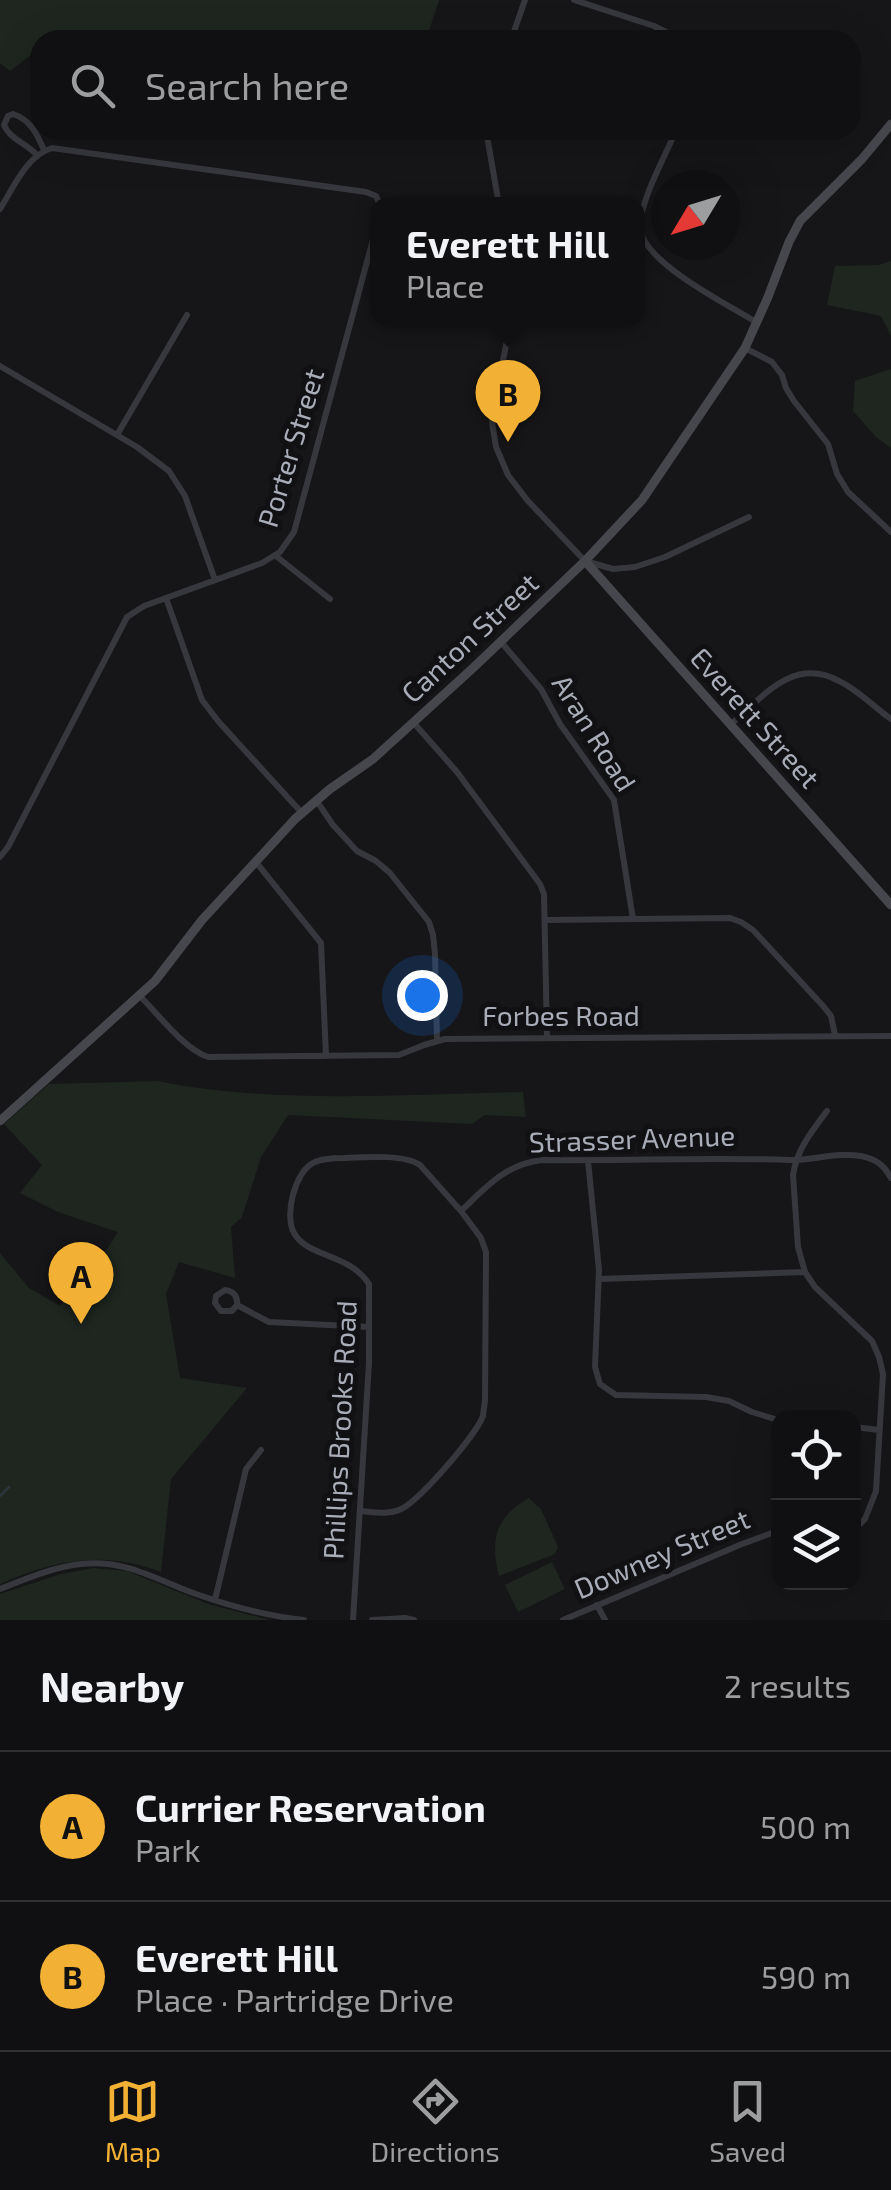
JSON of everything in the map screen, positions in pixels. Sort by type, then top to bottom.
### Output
[{"type":"main road","name":"Canton Street","points":[[0,1121],[166,970],[202,920],[302,813],[414,722],[501,642],[585,561],[652,488],[745,348],[800,221],[891,124]]},
{"type":"main road","name":"Everett Street","points":[[585,561],[891,905]]},
{"type":"street","points":[[514,30],[525,0]]},
{"type":"street","points":[[574,0],[662,30]]},
{"type":"street","points":[[30,125],[13,114],[4,124],[6,130],[41,153]]},
{"type":"street","points":[[37,140],[41,153]]},
{"type":"street","points":[[488,140],[498,197]]},
{"type":"street","points":[[645,203],[672,140]]},
{"type":"street","points":[[0,210],[25,168],[41,153],[68,149],[366,192],[376,197]]},
{"type":"street","points":[[645,243],[662,264],[757,322]]},
{"type":"street","name":"Porter Street","points":[[0,857],[124,622],[138,609],[245,571],[276,556],[287,544],[296,526],[370,250]]},
{"type":"street","points":[[117,435],[186,316]]},
{"type":"street","points":[[510,327],[493,411],[496,447],[508,474],[528,500],[585,561],[612,569],[635,567],[665,558],[750,518]]},
{"type":"street","points":[[745,348],[772,362],[794,401],[828,444],[837,474],[848,492],[891,532]]},
{"type":"street","points":[[0,366],[158,461],[185,496],[215,580]]},
{"type":"street","points":[[276,556],[330,599]]},
{"type":"street","points":[[166,598],[202,700],[302,813]]},
{"type":"street","name":"Aran Road","points":[[501,642],[541,689],[560,724],[614,800],[633,919]]},
{"type":"street","points":[[730,724],[786,678],[808,672],[840,681],[891,719]]},
{"type":"street","points":[[414,722],[457,772],[540,884],[544,894],[547,1038]]},
{"type":"street","points":[[316,800],[333,826],[357,851],[390,873],[428,922],[434,936],[436,1040]]},
{"type":"street","points":[[255,861],[321,942],[326,1056]]},
{"type":"street","points":[[544,920],[730,918],[741,922],[824,1007],[831,1016],[835,1035]]},
{"type":"street","name":"Forbes Road","points":[[139,995],[189,1045],[208,1057],[398,1055],[436,1040],[891,1036]]},
{"type":"street","points":[[827,1111],[803,1144],[793,1175],[805,1272],[815,1287],[872,1341],[880,1358],[883,1374],[876,1492],[861,1523]]},
{"type":"street","name":"Strasser Avenue","points":[[462,1211],[491,1182],[513,1167],[542,1160],[866,1157],[883,1165],[891,1178]]},
{"type":"street","name":"Phillips Brooks Road","points":[[354,1620],[369,1284],[344,1261],[305,1245],[293,1232],[290,1206],[304,1169],[322,1160],[345,1158],[414,1161],[462,1211]]},
{"type":"street","points":[[588,1161],[599,1279],[595,1367],[600,1384],[609,1392],[630,1396],[729,1401],[771,1418]]},
{"type":"street","points":[[360,1511],[398,1511],[413,1502],[456,1454],[483,1415],[486,1252],[462,1211]]},
{"type":"street","points":[[599,1279],[805,1272]]},
{"type":"street","points":[[236,1306],[269,1322],[369,1327]]},
{"type":"street","points":[[861,1428],[878,1430]]},
{"type":"street","points":[[214,1600],[246,1469],[261,1450]]},
{"type":"street","name":"Downey Street","points":[[563,1620],[771,1535]]},
{"type":"street","points":[[0,1589],[69,1566],[110,1564],[136,1568],[214,1600],[304,1620]]},
{"type":"street","points":[[597,1606],[605,1620]]},
{"type":"street","points":[[372,1620],[414,1620]]},
{"type":"shaded area","points":[[0,0],[439,0],[429,30],[30,30],[30,56],[10,71],[0,63]]},
{"type":"shaded area","points":[[891,261],[891,336],[881,316],[827,305],[835,266]]},
{"type":"shaded area","points":[[891,369],[891,448],[853,411],[855,381]]},
{"type":"shaded area","points":[[157,1081],[293,1096],[523,1092],[526,1117],[485,1115],[472,1124],[288,1115],[261,1157],[242,1217],[231,1227],[235,1278],[179,1262],[166,1294],[180,1378],[247,1388],[171,1479],[161,1572],[120,1561],[80,1561],[40,1569],[0,1584],[0,1253],[29,1288],[60,1306],[85,1267],[93,1271],[118,1232],[58,1212],[20,1193],[42,1165],[4,1124],[49,1084]]},
{"type":"shaded area","points":[[529,1498],[541,1509],[558,1547],[555,1554],[499,1576],[495,1551],[498,1530],[509,1513]]},
{"type":"shaded area","points":[[552,1562],[565,1589],[518,1612],[505,1585]]},
{"type":"shaded area","points":[[93,1568],[127,1571],[208,1604],[270,1620],[0,1620],[0,1594]]},
{"type":"waterway","points":[[0,1496],[9,1487]]},
{"type":"place","name":"Everett Hill","points":[[508,442]]},
{"type":"place","name":"Currier Reservation","points":[[81,1324]]}]
